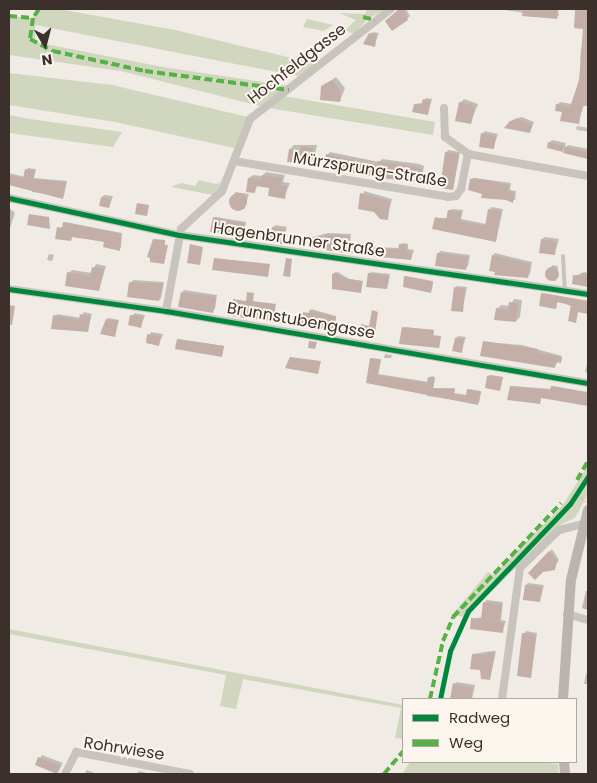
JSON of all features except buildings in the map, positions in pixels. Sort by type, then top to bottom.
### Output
[{"type":"main road","points":[[563,698],[568,614],[574,562],[588,510]]},
{"type":"street","name":"Hochfeldgasse","points":[[166,311],[179,235],[187,221],[222,191],[255,114],[390,9]]},
{"type":"street","points":[[444,108],[445,137],[468,154],[588,176]]},
{"type":"street","name":"Mürzsprung-Straße","points":[[234,161],[448,197],[456,196],[462,189],[468,154]]},
{"type":"street","name":"Hagenbrunner Straße","points":[[9,198],[179,235],[588,294]]},
{"type":"street","name":"Brunnstubengasse","points":[[9,289],[166,311],[588,383]]},
{"type":"street","points":[[502,698],[520,568],[559,530],[586,522]]},
{"type":"street","points":[[568,614],[588,620]]},
{"type":"street","name":"Rohrwiese","points":[[65,774],[76,752],[190,774]]},
{"type":"lane","points":[[578,128],[588,130]]},
{"type":"lane","points":[[563,256],[565,291]]},
{"type":"path","points":[[574,499],[583,484]]},
{"type":"path","points":[[578,493],[588,504]]},
{"type":"green space","points":[[36,9],[59,9],[175,30],[317,64],[303,77],[35,25],[35,42],[163,67],[290,86],[260,106],[121,71],[9,55],[9,16],[33,18]]},
{"type":"green space","points":[[367,9],[386,9],[368,19],[354,34],[345,30],[356,20],[339,13],[365,14]]},
{"type":"green space","points":[[307,19],[333,25],[324,31],[303,27]]},
{"type":"green space","points":[[9,73],[112,85],[248,117],[234,148],[115,122],[9,105]]},
{"type":"green space","points":[[283,96],[435,122],[433,135],[269,108],[256,118]]},
{"type":"green space","points":[[9,115],[122,132],[113,147],[9,133]]},
{"type":"green space","points":[[199,180],[216,184],[221,182],[213,195],[171,187],[181,183],[195,186]]},
{"type":"green space","points":[[588,465],[588,494],[575,518],[560,525],[465,617],[452,615],[488,572],[493,575],[563,505]]},
{"type":"green space","points":[[9,629],[402,705],[402,739],[395,738],[401,708],[243,679],[236,709],[220,706],[226,675],[9,634]]},
{"type":"green space","points":[[409,763],[549,763],[558,764],[559,774],[402,774]]},
{"type":"marked path","points":[[39,9],[33,18],[30,39],[53,51],[145,71],[289,90]]},
{"type":"marked path","points":[[9,16],[33,18]]},
{"type":"marked path","points":[[363,17],[375,20]]},
{"type":"marked path","points":[[577,480],[588,461]]},
{"type":"marked path","points":[[430,698],[443,641],[453,617],[561,503]]},
{"type":"marked path","points":[[384,774],[402,752]]},
{"type":"cycle path","points":[[9,198],[179,235],[588,294]]},
{"type":"cycle path","points":[[9,289],[166,311],[588,383]]},
{"type":"cycle path","points":[[440,698],[450,651],[468,611],[570,504],[588,476]]}]
